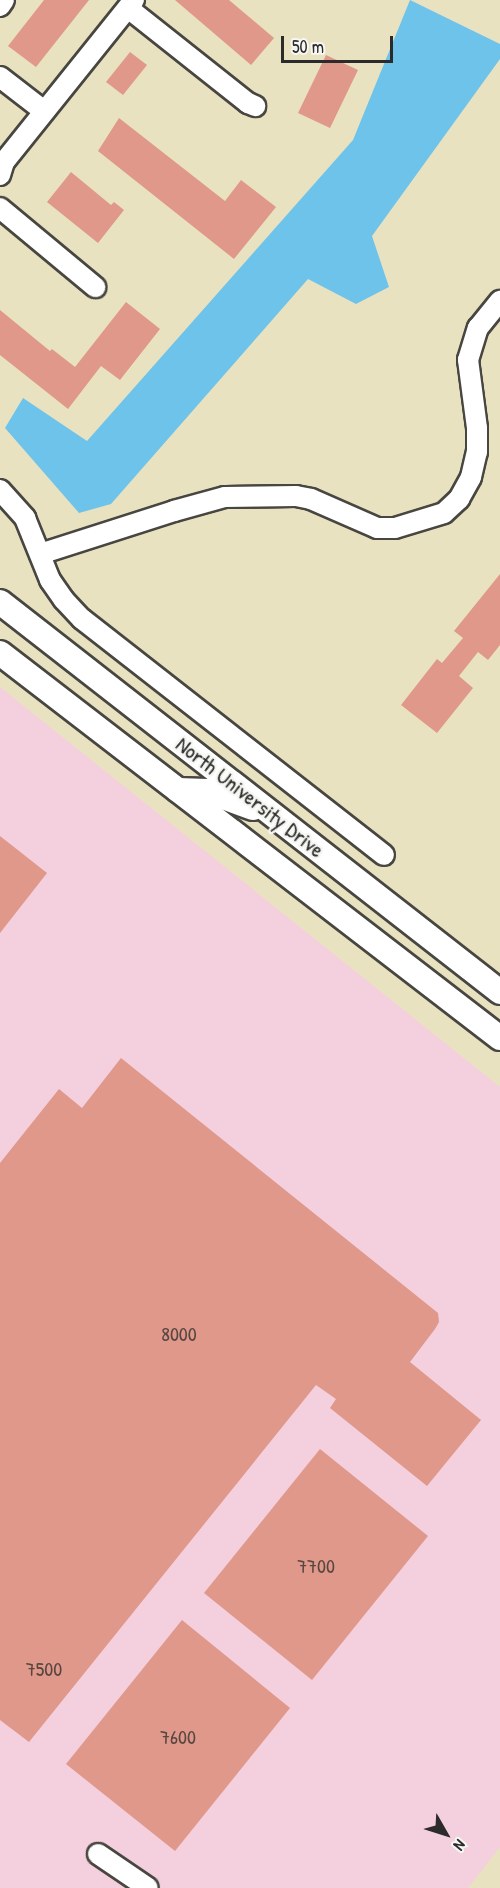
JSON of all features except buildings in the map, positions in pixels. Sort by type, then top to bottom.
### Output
[{"type":"main road","name":"North University Drive","points":[[0,602],[500,992]]},
{"type":"main road","name":"North University Drive","points":[[0,653],[500,1038]]},
{"type":"main road","points":[[178,790],[207,791],[267,811]]},
{"type":"street","points":[[0,6],[4,0]]},
{"type":"street","points":[[0,175],[4,162],[131,4],[248,103],[255,106]]},
{"type":"street","points":[[0,77],[44,111]]},
{"type":"street","points":[[0,208],[95,287]]},
{"type":"street","points":[[40,554],[225,497],[296,496],[311,499],[377,528],[395,528],[444,513],[459,499],[471,477],[477,452],[477,428],[468,360],[478,328],[500,301]]},
{"type":"street","points":[[0,490],[25,518],[50,580],[64,600],[82,619],[384,855]]},
{"type":"street","points":[[98,1854],[148,1888]]},
{"type":"shaded area","points":[[0,687],[500,1087],[500,1847],[468,1888],[0,1888]]},
{"type":"water","points":[[410,0],[500,44],[500,59],[372,236],[389,287],[356,304],[308,279],[111,504],[79,513],[5,428],[23,398],[87,441],[353,140]]}]
